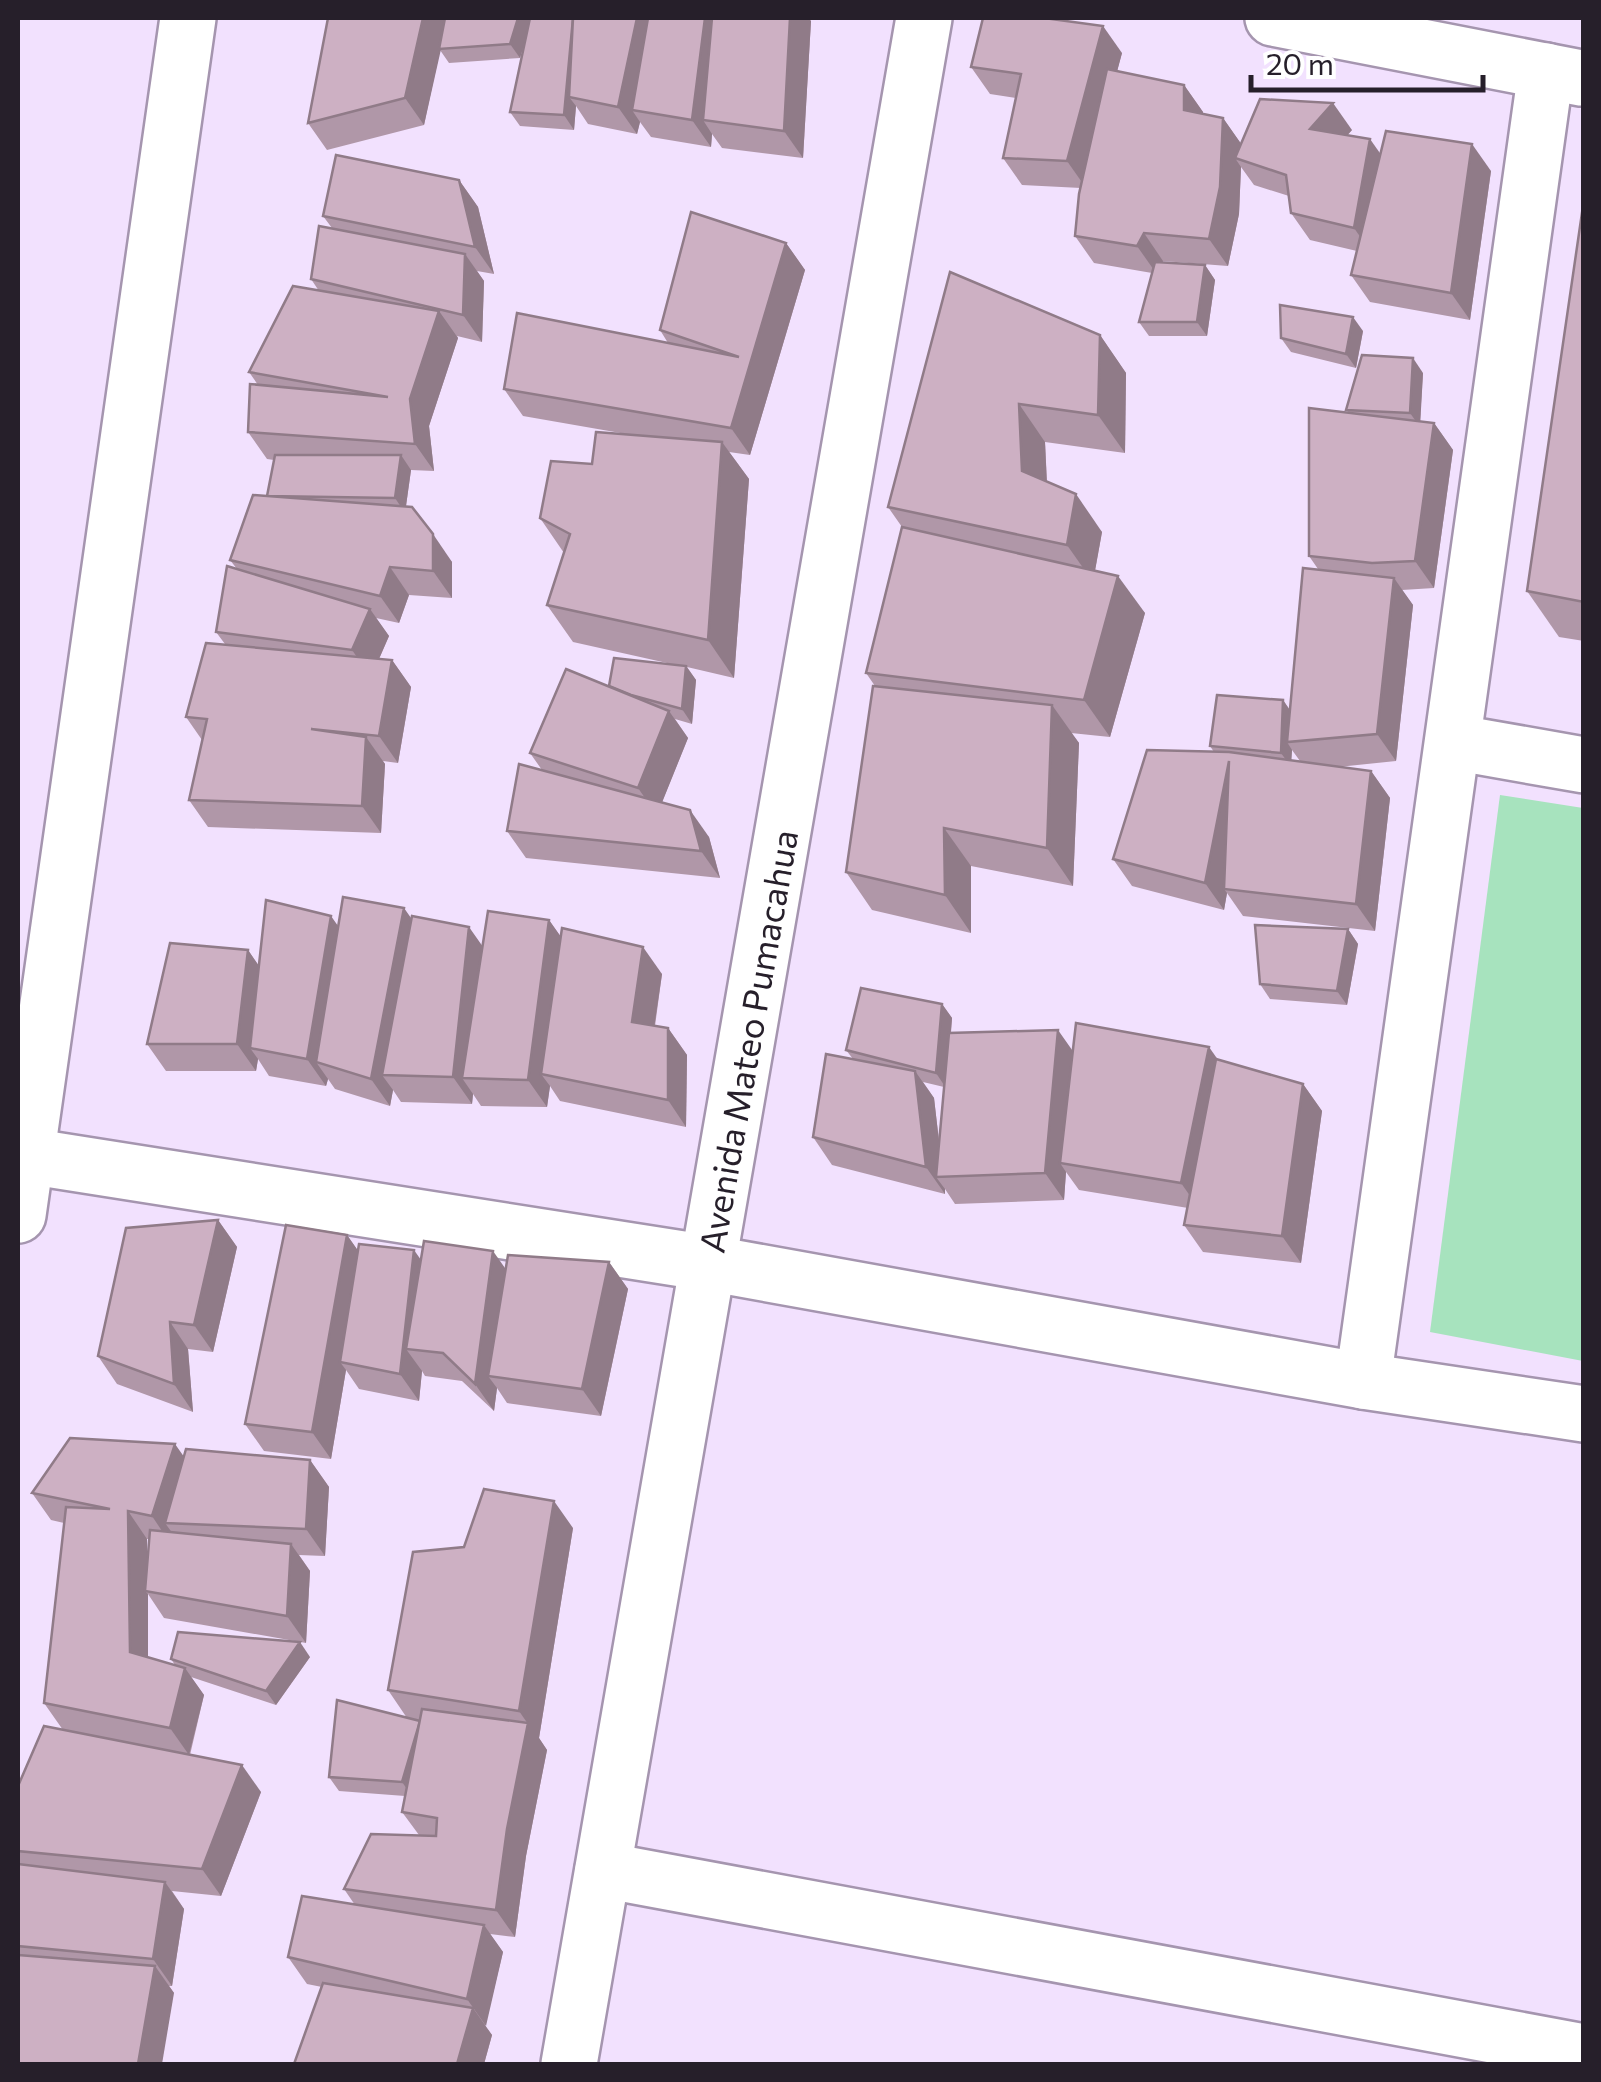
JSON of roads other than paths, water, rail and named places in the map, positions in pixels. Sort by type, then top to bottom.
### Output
[{"type":"street","points":[[18,1215],[188,18]]},
{"type":"street","name":"Avenida Mateo Pumacahua","points":[[569,2064],[924,18]]},
{"type":"street","points":[[1274,18],[1565,75],[1452,742],[1363,1382]]},
{"type":"street","points":[[1452,742],[1584,765]]},
{"type":"street","points":[[28,1156],[708,1263],[1363,1382],[1584,1414]]},
{"type":"street","points":[[603,1870],[1584,2052]]}]
